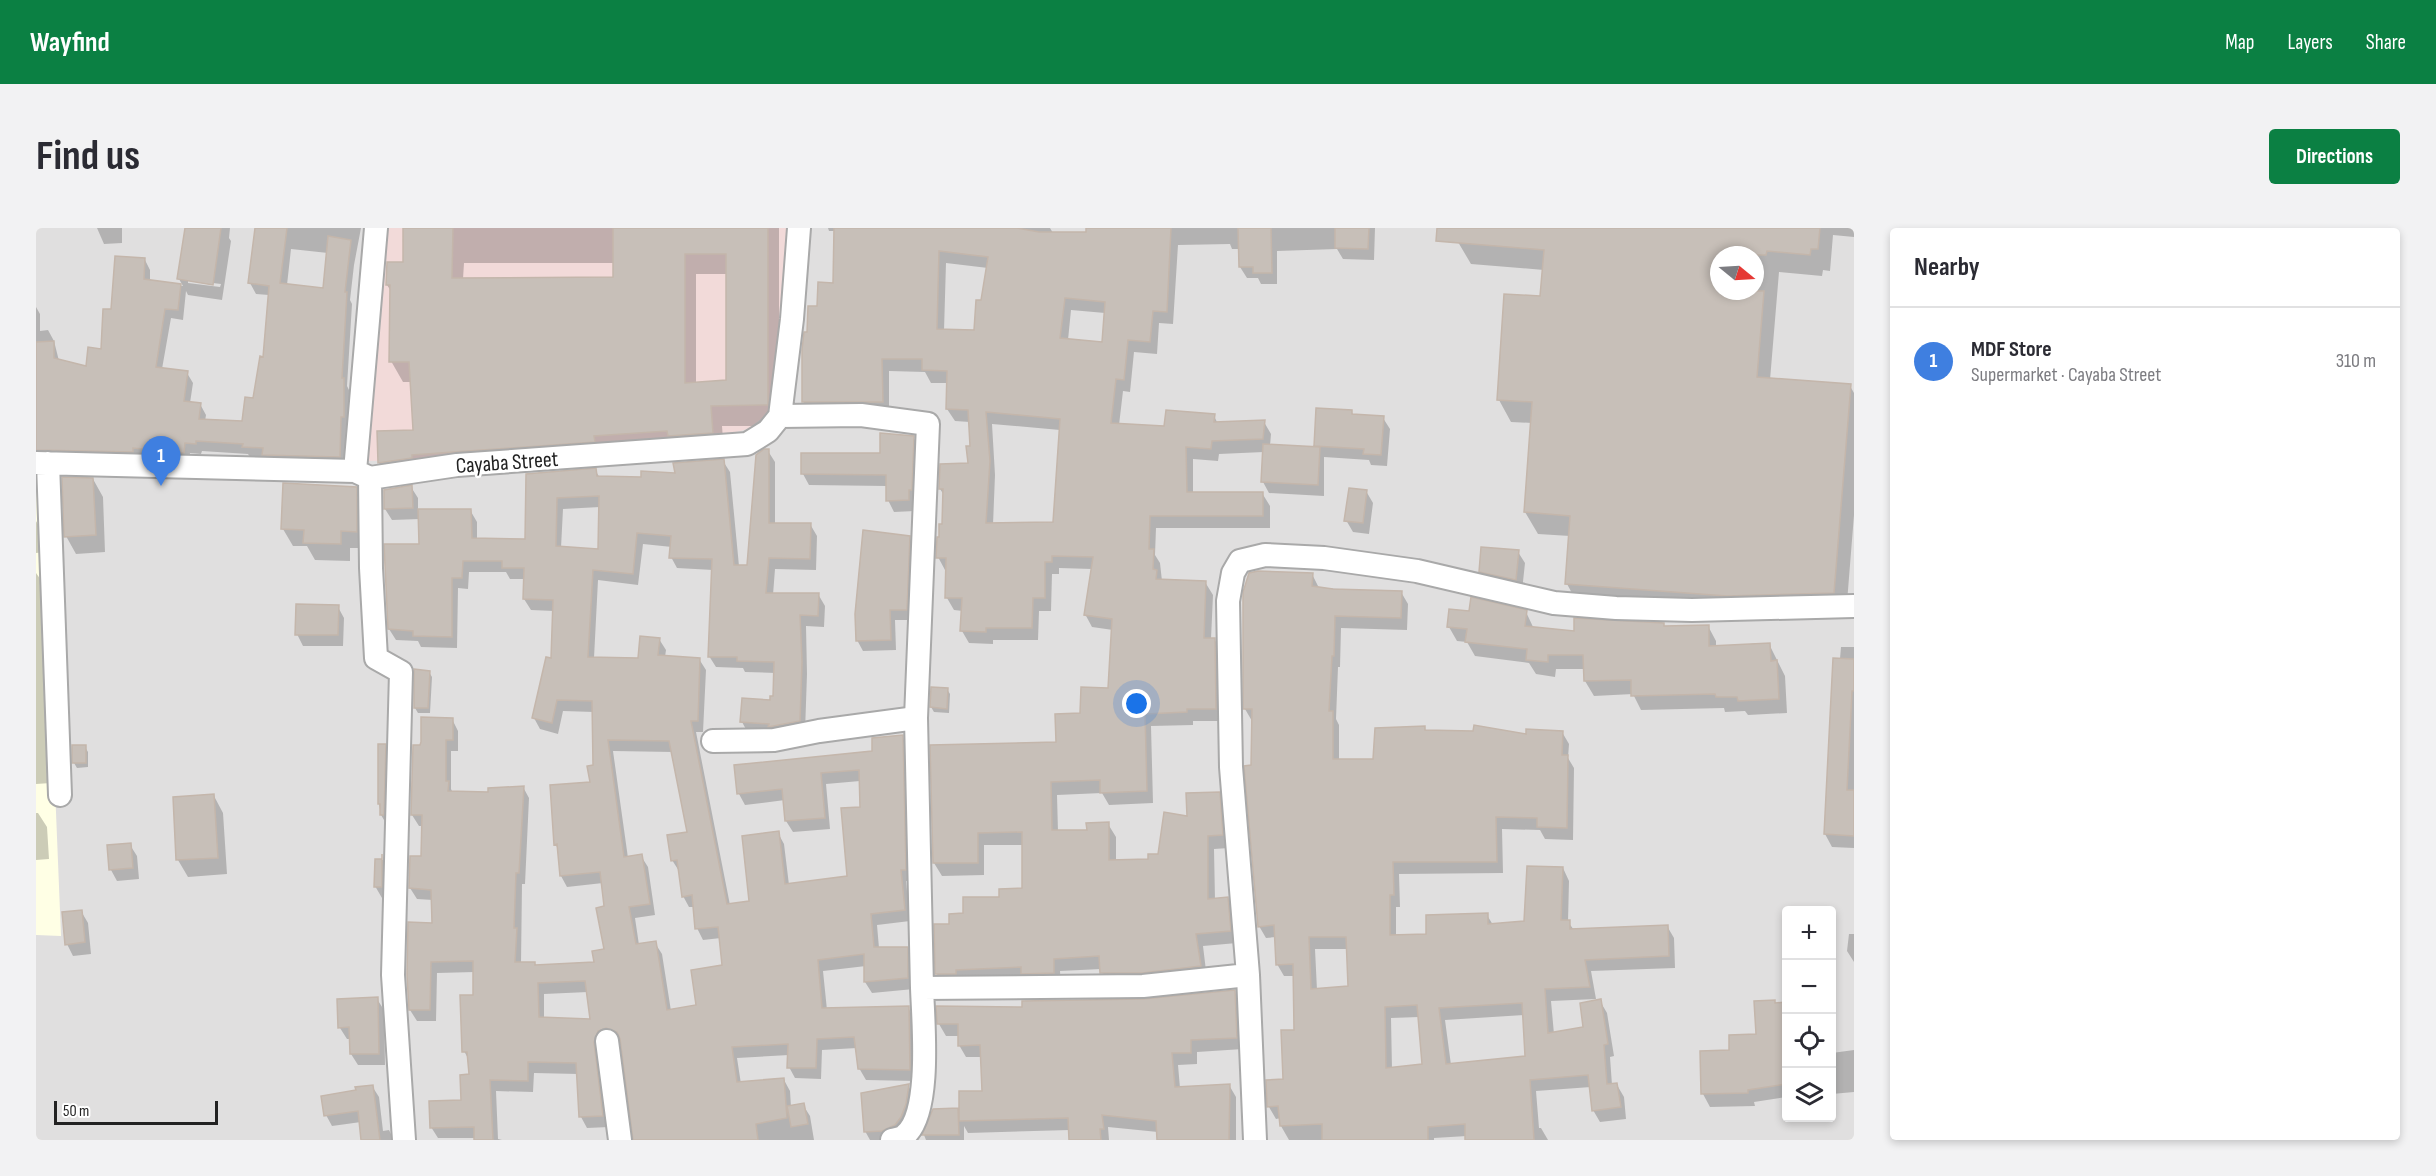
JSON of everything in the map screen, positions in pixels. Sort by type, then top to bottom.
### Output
[{"type":"street","points":[[376,228],[362,474],[371,568],[376,658],[401,672],[393,975],[404,1140]]},
{"type":"street","points":[[799,228],[792,319],[780,416],[861,415],[928,423],[916,718],[925,1063],[921,1097],[913,1122],[905,1135],[892,1140]]},
{"type":"street","name":"Cayaba Street","points":[[42,463],[362,474],[747,444],[768,431],[780,416]]},
{"type":"street","points":[[42,463],[60,795]]},
{"type":"street","points":[[1255,1140],[1248,975],[1231,767],[1228,601],[1233,573],[1240,561],[1265,555],[1324,558],[1417,571],[1554,603],[1606,607],[1692,610],[1854,606]]},
{"type":"street","points":[[713,741],[774,740],[819,731],[916,718]]},
{"type":"street","points":[[922,988],[1143,986],[1248,975]]},
{"type":"street","points":[[607,1041],[620,1140]]},
{"type":"shaded area","points":[[36,228],[1854,228],[1854,1140],[36,1140]]},
{"type":"shaded area","points":[[382,228],[795,228],[773,410],[748,429],[701,441],[532,459],[362,461]]},
{"type":"shaded area","points":[[36,467],[42,467],[61,936],[36,935]]},
{"type":"building","points":[[185,228],[221,228],[213,285],[177,279]]},
{"type":"building","points":[[255,228],[287,228],[280,283],[323,288],[328,236],[351,240],[345,292],[347,292],[342,378],[344,378],[344,417],[341,417],[340,457],[262,455],[263,448],[242,447],[243,444],[196,441],[196,444],[185,443],[184,453],[133,448],[133,452],[36,450],[36,342],[54,341],[54,358],[86,366],[88,347],[101,349],[103,309],[111,309],[115,256],[145,258],[144,279],[181,284],[178,310],[165,309],[156,367],[188,371],[184,401],[201,403],[199,419],[242,421],[245,397],[253,398],[260,356],[263,357],[269,286],[248,283]]},
{"type":"building","points":[[403,228],[453,228],[452,278],[613,277],[613,228],[768,228],[768,405],[711,406],[713,433],[668,436],[667,431],[594,436],[595,442],[412,455],[412,458],[378,463],[377,431],[413,430],[409,362],[389,362],[390,285],[386,285],[387,262],[403,262]],"holes":[[[685,254],[726,254],[726,380],[685,383]]]},
{"type":"building","points":[[834,228],[1017,228],[1039,232],[1086,232],[1086,228],[1171,228],[1167,312],[1153,311],[1150,342],[1128,340],[1124,380],[1116,379],[1111,423],[1164,426],[1166,410],[1215,414],[1214,422],[1265,420],[1263,439],[1212,441],[1211,449],[1186,447],[1187,492],[1263,492],[1263,516],[1150,516],[1149,549],[1154,549],[1153,569],[1157,570],[1156,579],[1206,581],[1204,638],[1215,638],[1216,709],[1187,709],[1187,712],[1145,714],[1147,791],[1100,793],[1100,780],[1051,782],[1052,830],[1087,830],[1086,823],[1109,822],[1109,860],[1148,859],[1148,854],[1158,854],[1164,812],[1187,816],[1186,793],[1220,792],[1223,835],[1208,836],[1208,899],[1228,897],[1231,931],[1196,934],[1201,966],[1142,973],[1100,973],[1099,956],[1054,959],[1054,973],[1021,974],[1021,967],[956,970],[956,974],[935,974],[934,924],[949,924],[949,914],[963,913],[963,897],[999,897],[999,889],[1022,888],[1022,832],[978,833],[978,863],[933,863],[930,745],[1056,742],[1055,714],[1080,713],[1081,687],[1108,688],[1112,619],[1084,615],[1093,557],[1052,556],[1052,562],[1045,562],[1045,598],[1033,598],[1032,628],[986,628],[986,632],[960,631],[962,598],[945,598],[946,558],[936,558],[939,524],[942,524],[943,489],[939,489],[940,464],[968,463],[966,446],[970,446],[968,410],[946,409],[947,371],[922,370],[922,359],[882,359],[883,402],[802,402],[802,350],[804,332],[807,332],[808,306],[817,306],[818,282],[833,283]],"holes":[[[939,251],[988,257],[981,300],[976,300],[974,330],[937,329]],[[1065,298],[1105,302],[1102,342],[1060,338]],[[986,412],[1060,419],[1053,522],[986,523],[990,461]]]},
{"type":"building","points":[[1238,228],[1271,228],[1272,273],[1253,273],[1253,267],[1239,267]]},
{"type":"building","points":[[1335,228],[1369,228],[1368,249],[1335,248]]},
{"type":"building","points":[[1437,228],[1820,228],[1818,249],[1811,249],[1810,255],[1767,251],[1764,255],[1764,246],[1710,246],[1710,300],[1763,300],[1757,377],[1851,384],[1834,593],[1727,596],[1565,584],[1570,516],[1524,512],[1532,402],[1497,400],[1504,294],[1540,296],[1544,250],[1436,241]]},
{"type":"building","points":[[1316,408],[1352,410],[1352,414],[1384,416],[1381,455],[1363,454],[1364,449],[1314,446]]},
{"type":"building","points":[[880,433],[914,436],[912,490],[909,490],[909,500],[886,501],[886,475],[801,474],[801,453],[880,453]]},
{"type":"building","points":[[1263,444],[1320,447],[1318,485],[1261,482]]},
{"type":"building","points":[[764,449],[769,449],[769,523],[811,523],[810,559],[769,558],[766,593],[819,593],[818,616],[800,615],[802,662],[800,721],[768,727],[769,724],[740,722],[742,698],[770,700],[770,696],[773,696],[774,662],[737,661],[737,657],[708,657],[712,559],[669,558],[671,536],[637,533],[633,574],[593,570],[588,657],[638,658],[640,636],[660,638],[658,655],[700,658],[698,721],[691,721],[727,904],[749,901],[742,836],[779,831],[785,884],[847,876],[841,808],[860,807],[859,770],[821,773],[825,818],[785,821],[782,789],[737,794],[734,765],[872,751],[872,738],[903,735],[906,870],[901,870],[905,910],[871,914],[874,947],[908,947],[908,978],[864,982],[864,954],[818,960],[822,1008],[909,1006],[910,1070],[858,1069],[854,1037],[817,1039],[816,1068],[787,1068],[788,1044],[732,1047],[737,1082],[784,1078],[787,1118],[756,1124],[758,1140],[633,1140],[620,1039],[617,1032],[606,1028],[598,1031],[594,1042],[603,1116],[579,1117],[576,1063],[528,1062],[528,1081],[490,1080],[493,1140],[474,1140],[474,1127],[430,1128],[429,1101],[461,1100],[460,1075],[469,1074],[467,1052],[462,1052],[460,995],[473,995],[473,961],[431,962],[430,1010],[409,1010],[408,922],[432,923],[431,890],[409,888],[410,856],[421,856],[422,815],[411,815],[413,745],[420,745],[421,742],[421,717],[453,718],[453,740],[446,740],[448,791],[488,792],[488,788],[524,786],[519,873],[516,873],[515,962],[535,962],[535,965],[594,962],[592,951],[604,949],[596,908],[604,906],[600,872],[560,876],[557,844],[554,845],[550,785],[590,782],[587,766],[593,765],[592,701],[557,700],[552,723],[532,718],[546,657],[551,658],[553,600],[523,599],[524,568],[502,568],[502,561],[463,561],[462,578],[452,578],[452,637],[413,636],[413,631],[388,629],[384,544],[419,544],[418,509],[471,509],[472,538],[525,539],[526,474],[596,468],[597,476],[641,477],[641,471],[675,473],[673,463],[724,459],[734,565],[747,565],[756,455]],"holes":[[[599,496],[598,549],[556,546],[557,498]],[[608,740],[669,741],[687,832],[667,835],[671,861],[677,860],[682,897],[692,895],[695,929],[718,927],[722,965],[691,970],[696,1005],[667,1010],[656,941],[636,944],[629,907],[650,904],[642,854],[624,857]],[[585,981],[590,1019],[539,1017],[538,983]]]},
{"type":"building","points":[[62,477],[93,478],[96,535],[64,537]]},
{"type":"building","points":[[283,483],[357,487],[357,532],[341,531],[341,544],[303,543],[304,530],[281,529]]},
{"type":"building","points":[[412,485],[413,508],[384,509],[384,490]]},
{"type":"building","points":[[1349,488],[1367,490],[1363,523],[1344,521]]},
{"type":"building","points":[[863,530],[910,536],[907,610],[890,610],[891,640],[856,641],[855,614]]},
{"type":"building","points":[[1481,547],[1519,550],[1516,580],[1479,572]]},
{"type":"building","points":[[1258,571],[1313,573],[1312,586],[1333,589],[1402,591],[1401,618],[1335,616],[1329,711],[1333,711],[1333,759],[1373,759],[1375,728],[1425,726],[1425,730],[1473,731],[1474,725],[1526,734],[1526,729],[1563,731],[1562,755],[1568,755],[1567,828],[1537,827],[1537,818],[1496,817],[1497,862],[1393,862],[1394,895],[1390,895],[1390,935],[1426,934],[1426,915],[1488,913],[1488,924],[1524,921],[1527,866],[1563,867],[1561,920],[1570,920],[1570,929],[1668,925],[1669,956],[1585,960],[1590,987],[1545,989],[1548,1033],[1583,1027],[1580,1003],[1601,999],[1608,1044],[1604,1045],[1607,1084],[1617,1083],[1621,1107],[1592,1111],[1588,1075],[1530,1080],[1534,1140],[1465,1140],[1465,1124],[1428,1127],[1428,1140],[1322,1140],[1322,1124],[1280,1126],[1278,1106],[1267,1107],[1266,1080],[1283,1079],[1281,1030],[1294,1030],[1293,964],[1276,965],[1274,925],[1258,927],[1244,766],[1251,765],[1252,709],[1243,709],[1243,592],[1249,573]],"holes":[[[1309,937],[1346,937],[1348,986],[1311,989]],[[1522,1003],[1525,1056],[1446,1064],[1439,1008]],[[1417,1005],[1422,1064],[1386,1068],[1385,1007]]]},
{"type":"building","points":[[1471,597],[1527,610],[1525,626],[1574,631],[1574,618],[1664,623],[1664,626],[1709,625],[1709,646],[1770,643],[1771,661],[1777,660],[1779,699],[1738,701],[1737,697],[1716,697],[1715,694],[1631,696],[1631,680],[1584,681],[1583,655],[1548,655],[1548,662],[1526,660],[1527,649],[1465,642],[1467,629],[1447,627],[1449,609],[1469,611]]},
{"type":"building","points":[[296,604],[339,605],[338,635],[295,635]]},
{"type":"building","points":[[1833,658],[1854,659],[1847,790],[1854,790],[1854,836],[1824,834]]},
{"type":"building","points":[[414,669],[430,671],[428,708],[414,708]]},
{"type":"building","points":[[931,687],[948,688],[947,709],[930,707]]},
{"type":"building","points":[[378,744],[386,744],[384,815],[380,815],[380,804],[378,804]]},
{"type":"building","points":[[72,745],[86,745],[86,763],[72,763]]},
{"type":"building","points":[[214,794],[218,858],[176,860],[173,797]]},
{"type":"building","points":[[131,843],[133,868],[109,870],[107,845]]},
{"type":"building","points":[[375,859],[382,859],[382,887],[374,887]]},
{"type":"building","points":[[82,910],[85,942],[65,945],[62,912]]},
{"type":"building","points":[[1235,990],[1237,1038],[1191,1040],[1191,1053],[1172,1053],[1175,1087],[1230,1084],[1229,1140],[1157,1140],[1156,1121],[1102,1115],[1104,1129],[1100,1129],[1101,1140],[1069,1140],[1068,1118],[959,1121],[959,1091],[982,1091],[980,1045],[958,1046],[958,1024],[937,1024],[936,1006],[1022,1007],[1022,1001],[1143,999]]},
{"type":"building","points":[[378,997],[379,1054],[350,1054],[349,1027],[338,1028],[337,999]]},
{"type":"building","points":[[1775,1000],[1775,1003],[1782,1002],[1782,1085],[1748,1090],[1748,1093],[1701,1094],[1700,1051],[1729,1050],[1729,1035],[1756,1034],[1754,1001]]},
{"type":"building","points":[[909,1084],[906,1104],[895,1125],[882,1131],[864,1132],[861,1093]]},
{"type":"building","points":[[373,1085],[380,1140],[361,1140],[358,1111],[324,1116],[321,1096]]},
{"type":"building","points":[[804,1103],[808,1124],[791,1127],[787,1106]]},
{"type":"building","points":[[958,1108],[959,1135],[922,1135],[933,1109]]},
{"type":"place","name":"MDF Store","points":[[161,486]]}]
